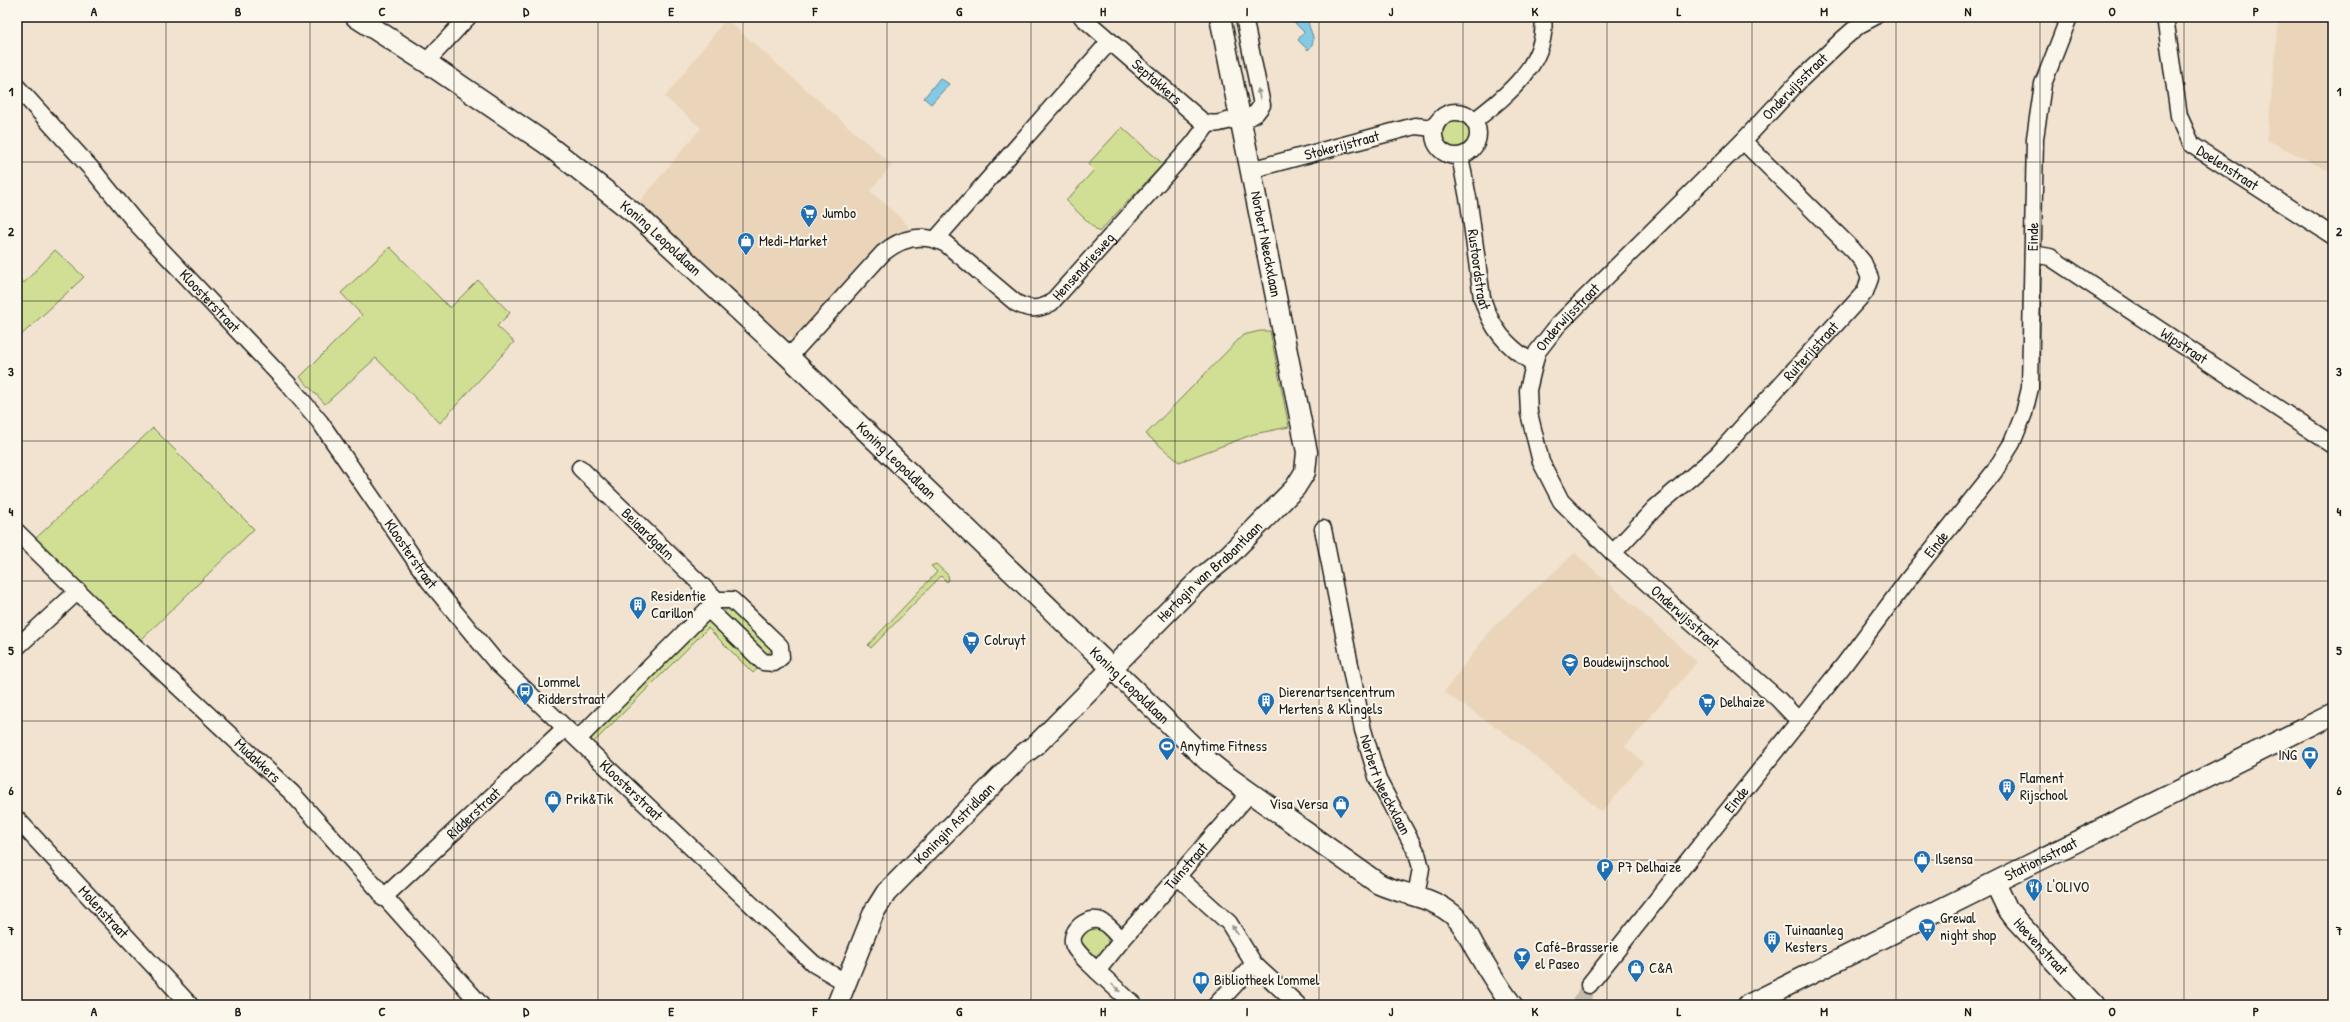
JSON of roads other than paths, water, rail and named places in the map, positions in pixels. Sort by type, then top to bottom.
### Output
[{"type":"main road","name":"Koning Leopoldlaan","points":[[356,17],[426,62],[545,143],[639,217],[789,357],[1111,670],[1187,742],[1228,777],[1379,884],[1394,891],[1425,900]]},
{"type":"main road","name":"Norbert Neeckxlaan","points":[[1220,17],[1307,452],[1305,472]]},
{"type":"main road","name":"Hertogin van Brabantlaan","points":[[1111,670],[1201,578],[1228,556],[1288,495],[1305,472]]},
{"type":"main road","name":"Koningin Astridlaan","points":[[837,1005],[874,912],[895,882],[1111,670]]},
{"type":"main road","name":"Stationsstraat","points":[[1748,1005],[2333,714]]},
{"type":"main road","name":"Hoevenstraat","points":[[1995,883],[2007,908],[2016,920],[2095,1005]]},
{"type":"main road","points":[[1425,900],[1490,984],[1512,1005]]},
{"type":"main road","points":[[1490,984],[1495,1005]]},
{"type":"street","points":[[426,62],[468,17]]},
{"type":"street","name":"Septakkers","points":[[1082,17],[1208,124]]},
{"type":"street","points":[[1208,124],[1240,120],[1256,114],[1262,105],[1244,17]]},
{"type":"street","points":[[1474,121],[1501,100],[1534,61],[1541,49],[1544,27],[1543,17]]},
{"type":"street","name":"Onderwijsstraat","points":[[1799,721],[1778,699],[1614,553],[1561,501],[1540,462],[1529,413],[1528,390],[1533,363],[1537,352],[1558,325],[1743,141],[1800,80],[1859,25],[1874,17]]},
{"type":"street","name":"Einde","points":[[1590,985],[1994,472],[2012,443],[2024,413],[2030,388],[2034,150],[2038,107],[2043,84],[2070,17]]},
{"type":"street","name":"Doelenstraat","points":[[2165,17],[2179,116],[2192,145],[2333,236]]},
{"type":"street","points":[[789,357],[891,247],[908,239],[936,239],[1110,41]]},
{"type":"street","name":"Kloosterstraat","points":[[17,87],[96,174],[136,223],[289,385],[320,422],[401,541],[451,609],[496,662],[814,964],[846,982]]},
{"type":"street","points":[[1455,112],[1469,116],[1474,121],[1477,128],[1476,142],[1467,153],[1460,156],[1452,156],[1439,149],[1433,135],[1434,128],[1442,116],[1455,112]]},
{"type":"street","name":"Hensendriesweg","points":[[936,239],[946,244],[1016,303],[1030,310],[1044,307],[1051,302],[1194,144],[1208,124]]},
{"type":"street","name":"Stokerijstraat","points":[[1250,170],[1415,126],[1434,128]]},
{"type":"street","name":"Ruiterijstraat","points":[[1614,553],[1655,508],[1717,455],[1731,440],[1864,292],[1870,278],[1867,269],[1853,250],[1743,141]]},
{"type":"street","name":"Rustoordstraat","points":[[1460,156],[1469,203],[1482,298],[1486,310],[1492,326],[1502,339],[1515,351],[1533,363]]},
{"type":"street","name":"Wipstraat","points":[[2033,254],[2050,257],[2333,445]]},
{"type":"street","name":"Beiaardgalm","points":[[578,739],[712,605],[580,468]]},
{"type":"street","name":"Norbert Neeckxlaan","points":[[1323,529],[1363,730],[1370,756],[1378,780],[1417,853],[1421,868],[1425,900]]},
{"type":"street","name":"Mudakkers","points":[[17,532],[286,788],[383,898],[481,1005]]},
{"type":"street","points":[[17,646],[78,591]]},
{"type":"street","name":"Ridderstraat","points":[[383,898],[564,728]]},
{"type":"street","name":"Tuinstraat","points":[[1097,971],[1177,876],[1250,793]]},
{"type":"street","name":"Molenstraat","points":[[17,819],[181,1002]]},
{"type":"street","points":[[1177,876],[1230,923],[1254,964],[1298,1005]]},
{"type":"street","points":[[1122,940],[1101,921],[1092,920],[1084,922],[1077,929],[1073,938],[1075,948],[1097,971],[1134,1005]]},
{"type":"street","points":[[1216,1005],[1254,964]]},
{"type":"water","points":[[1293,17],[1308,17],[1313,42],[1308,50],[1298,40],[1304,32],[1291,19]]},
{"type":"water","points":[[940,78],[949,84],[931,104],[924,98]]},
{"type":"tunnel","points":[[1580,1005],[1589,985]]},
{"type":"place","name":"Jumbo","points":[[809,228]]},
{"type":"place","name":"Medi-Market","points":[[746,256]]},
{"type":"place","name":"Residentie Carillon","points":[[638,620]]},
{"type":"place","name":"Colruyt","points":[[971,655]]},
{"type":"place","name":"Boudewijnschool","points":[[1570,677]]},
{"type":"place","name":"Lommel Ridderstraat","points":[[525,706]]},
{"type":"place","name":"Dierenartsencentrum Mertens & Klingels","points":[[1266,716]]},
{"type":"place","name":"Delhaize","points":[[1707,717]]},
{"type":"place","name":"Anytime Fitness","points":[[1167,761]]},
{"type":"place","name":"ING","points":[[2310,770]]},
{"type":"place","name":"Flament Rijschool","points":[[2007,802]]},
{"type":"place","name":"Prik&Tik","points":[[553,814]]},
{"type":"place","name":"Visa Versa","points":[[1341,819]]},
{"type":"place","name":"Ilsensa","points":[[1922,874]]},
{"type":"place","name":"P7 Delhaize","points":[[1605,882]]},
{"type":"place","name":"L'OLIVO","points":[[2034,902]]},
{"type":"place","name":"Grewal night shop","points":[[1927,942]]},
{"type":"place","name":"Tuinaanleg Kesters","points":[[1772,954]]},
{"type":"place","name":"Café-Brasserie el Paseo","points":[[1522,971]]},
{"type":"place","name":"C&A","points":[[1636,983]]},
{"type":"place","name":"Bibliotheek Lommel","points":[[1201,995]]}]
